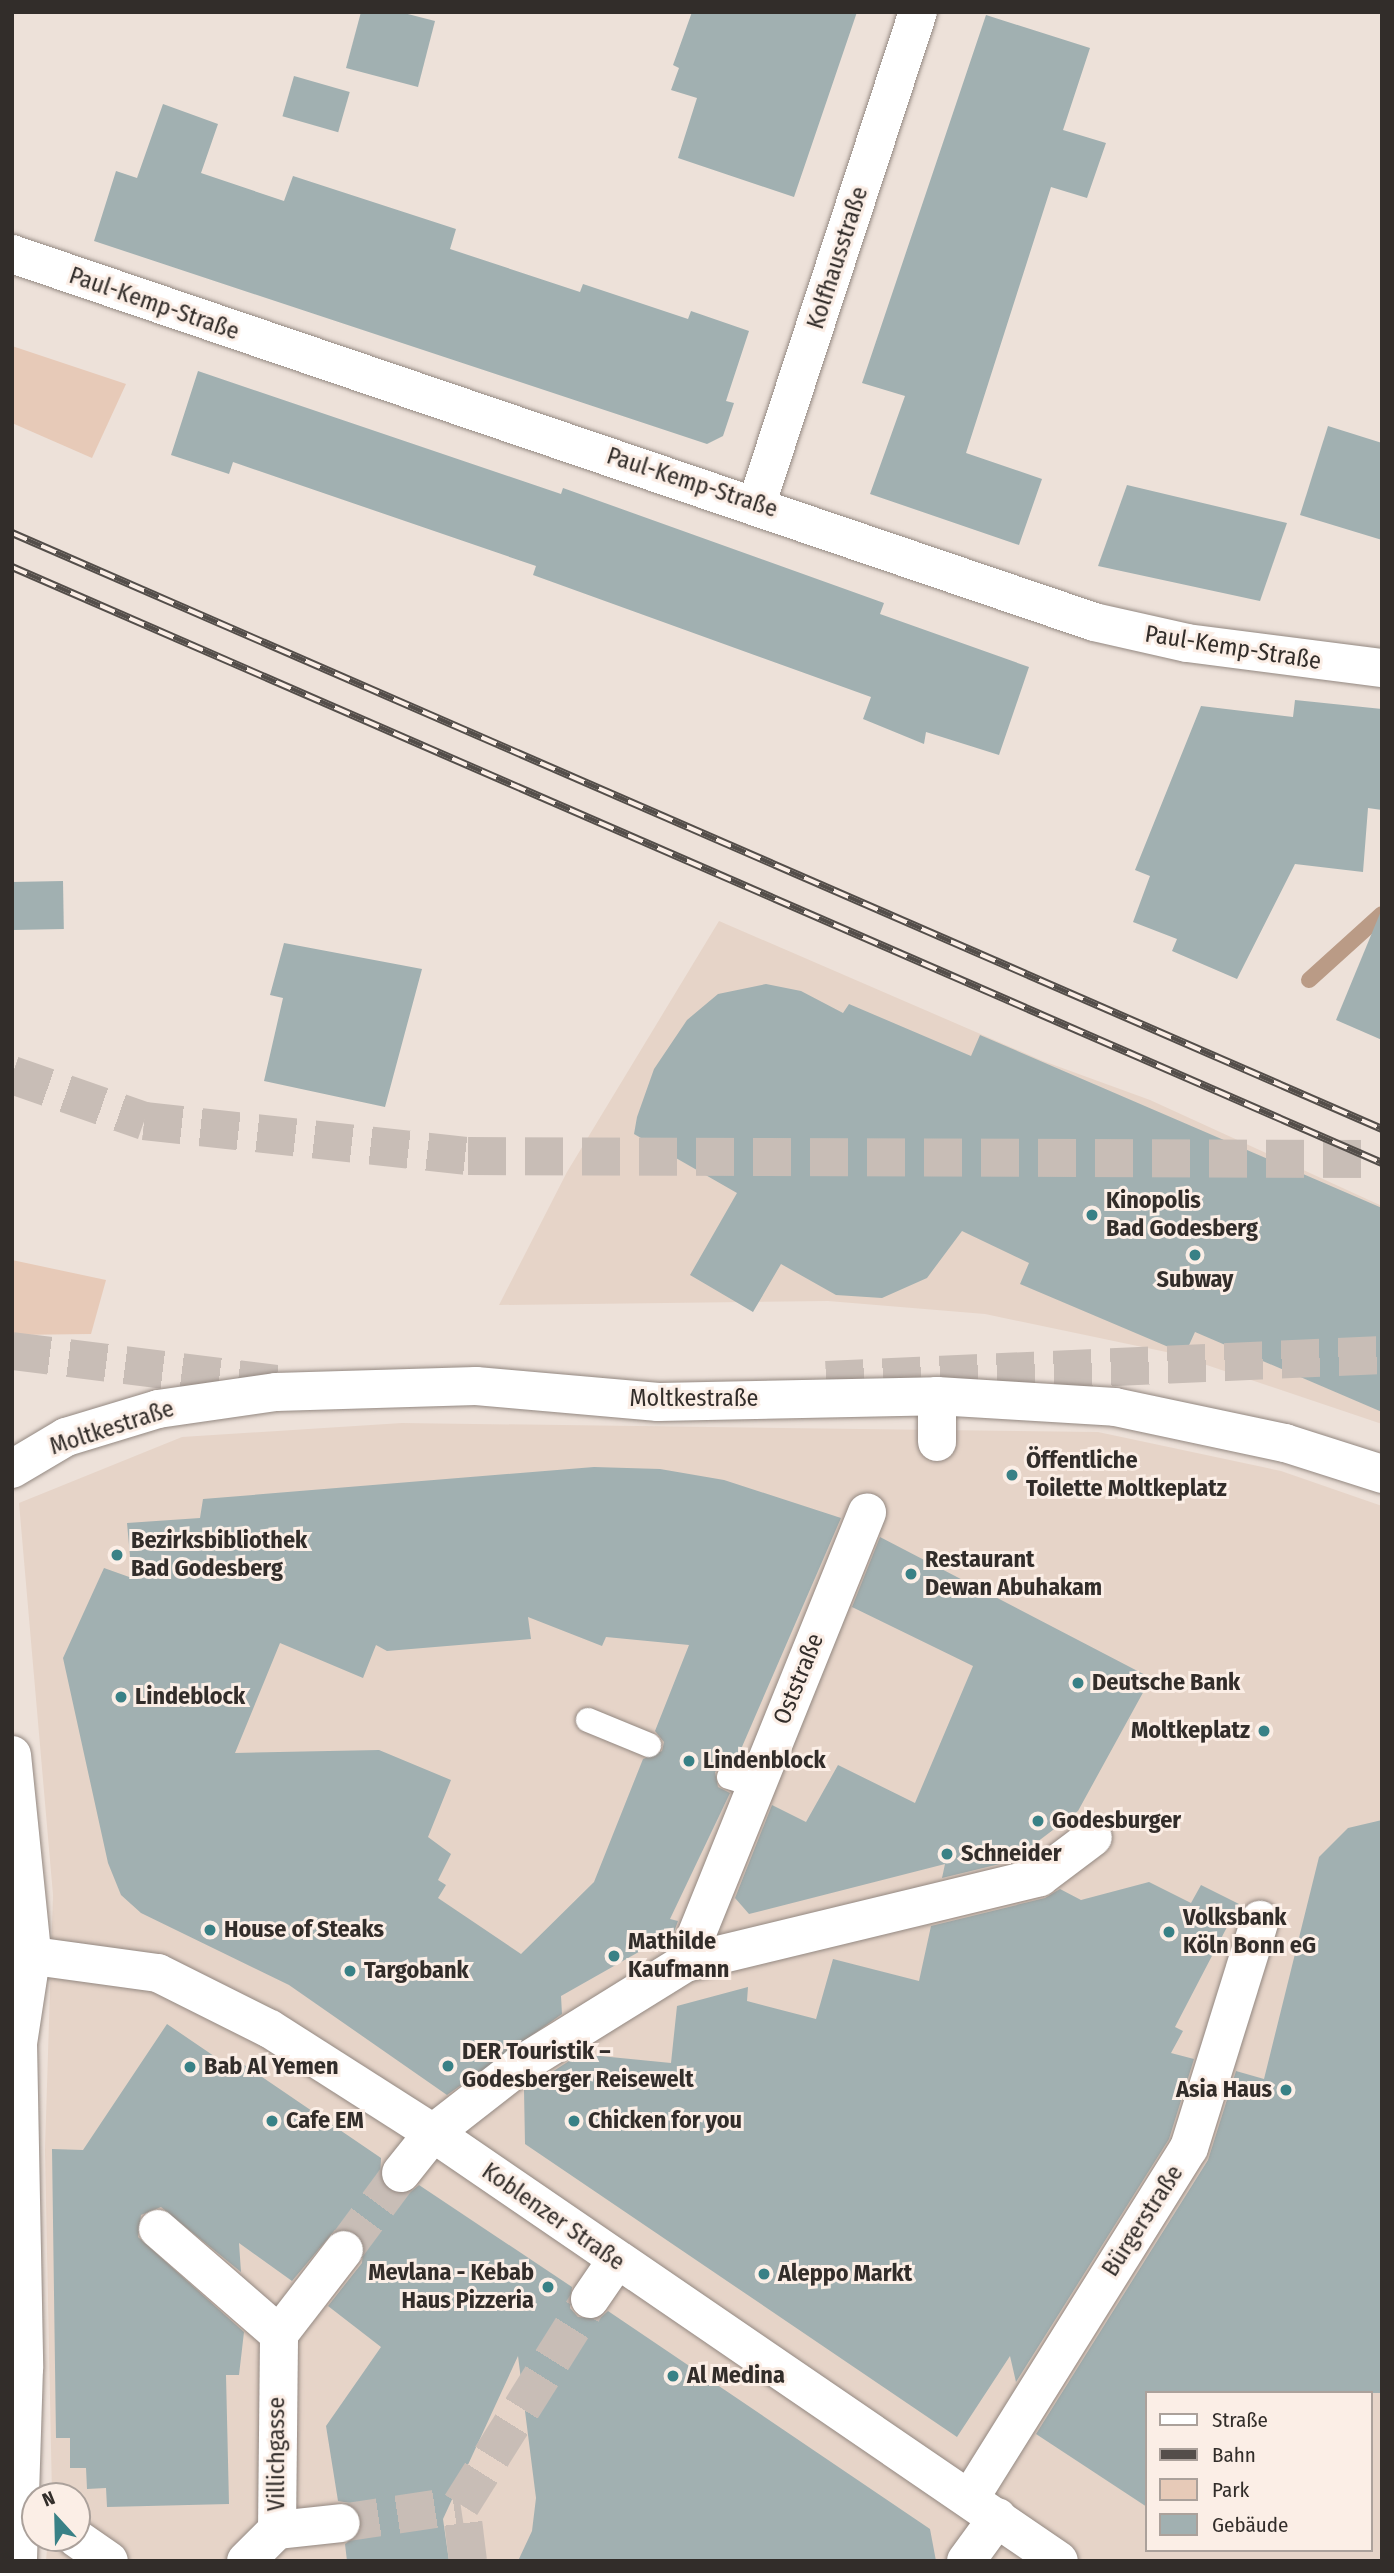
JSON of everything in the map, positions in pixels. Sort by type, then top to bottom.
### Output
[{"type":"street","name":"Kolfhausstraße","points":[[757,503],[918,12]]},
{"type":"street","name":"Paul-Kemp-Straße","points":[[12,254],[466,411],[757,503],[1094,622],[1187,643],[1382,668]]},
{"type":"street","name":"Moltkestraße","points":[[12,1469],[66,1437],[158,1409],[275,1392],[476,1386],[657,1402],[937,1396],[1115,1407],[1285,1443],[1382,1474]]},
{"type":"street","points":[[937,1396],[937,1442]]},
{"type":"street","name":"Oststraße","points":[[685,1962],[743,1781],[867,1512]]},
{"type":"street","points":[[12,1755],[22,1953],[18,2043],[18,2561]]},
{"type":"street","points":[[401,2173],[433,2133],[519,2066],[685,1962],[1040,1877],[1093,1837]]},
{"type":"street","name":"Bürgerstraße","points":[[966,2561],[984,2507],[1189,2148],[1260,1920]]},
{"type":"street","name":"Koblenzer Straße","points":[[22,1953],[158,1973],[270,2029],[433,2133],[616,2261],[984,2507],[1059,2561]]},
{"type":"street","points":[[158,2230],[279,2334],[344,2250]]},
{"type":"street","points":[[590,2299],[616,2261]]},
{"type":"street","name":"Villichgasse","points":[[246,2561],[277,2530],[279,2334]]},
{"type":"street","points":[[277,2530],[341,2523]]},
{"type":"street","points":[[91,2548],[109,2561]]},
{"type":"lane","points":[[588,1720],[649,1745]]},
{"type":"shaded area","points":[[719,921],[1043,1061],[1150,1100],[1382,1206],[1382,1424],[1171,1353],[985,1314],[828,1301],[499,1305],[567,1172]]},
{"type":"shaded area","points":[[402,1423],[1098,1432],[1281,1471],[1382,1506],[1382,2561],[46,2561],[47,2552],[91,2552],[91,2482],[52,2482],[45,2149],[53,1895],[19,1503],[182,1437]]},
{"type":"green space","points":[[12,346],[126,384],[92,458],[12,423]]},
{"type":"green space","points":[[12,1260],[106,1280],[91,1334],[12,1335]]},
{"type":"building","points":[[361,12],[400,12],[435,21],[418,87],[346,68]]},
{"type":"building","points":[[692,12],[857,12],[794,197],[678,158],[697,98],[671,90],[679,68],[673,65]]},
{"type":"building","points":[[986,15],[1090,48],[1063,130],[1106,143],[1087,198],[1051,187],[966,453],[1042,479],[1019,545],[870,494],[905,396],[862,383]]},
{"type":"building","points":[[294,76],[350,92],[338,132],[282,116]]},
{"type":"building","points":[[163,104],[218,124],[201,173],[284,201],[293,176],[456,229],[450,249],[580,292],[583,284],[688,319],[691,311],[749,331],[726,401],[734,403],[723,436],[707,444],[94,241],[116,171],[137,178]]},
{"type":"building","points":[[198,371],[561,494],[563,488],[884,603],[880,614],[1029,667],[999,755],[926,732],[924,744],[863,719],[871,697],[533,575],[536,566],[233,462],[229,474],[171,455]]},
{"type":"building","points":[[1328,426],[1382,443],[1382,540],[1300,515]]},
{"type":"building","points":[[1127,485],[1287,523],[1260,601],[1098,566]]},
{"type":"building","points":[[1295,700],[1382,709],[1382,810],[1368,808],[1363,872],[1295,864],[1237,979],[1172,951],[1177,939],[1133,922],[1150,876],[1135,870],[1201,706],[1293,717]]},
{"type":"building","points":[[63,881],[64,929],[13,930],[12,882]]},
{"type":"building","points":[[1382,911],[1382,1040],[1336,1020]]},
{"type":"building","points":[[284,943],[422,969],[385,1107],[264,1081],[283,998],[270,995]]},
{"type":"building","points":[[766,984],[801,991],[843,1013],[849,1004],[971,1056],[980,1035],[1382,1208],[1382,1412],[1195,1332],[1185,1354],[1020,1284],[1029,1263],[962,1231],[927,1278],[882,1298],[836,1295],[781,1264],[753,1312],[690,1275],[737,1193],[634,1134],[637,1117],[654,1069],[687,1020],[718,994]]},
{"type":"building","points":[[594,1467],[660,1469],[724,1480],[841,1518],[735,1763],[725,1763],[715,1772],[718,1787],[730,1793],[670,1919],[678,1921],[674,1932],[561,1996],[562,2014],[447,2095],[289,1985],[141,1913],[121,1895],[108,1863],[63,1658],[104,1568],[132,1578],[127,1523],[200,1518],[203,1499]],"holes":[[[528,1617],[602,1646],[606,1637],[689,1645],[655,1731],[664,1742],[662,1751],[643,1759],[594,1882],[521,1954],[438,1898],[446,1885],[438,1880],[451,1854],[428,1837],[451,1780],[379,1750],[235,1753],[280,1643],[363,1678],[376,1645],[387,1651],[531,1639]]]},
{"type":"building","points":[[880,1537],[1151,1678],[1078,1811],[1012,1861],[942,1878],[945,1864],[749,1914],[735,1898],[772,1805],[806,1822],[838,1765],[915,1803],[973,1666],[852,1607]]},
{"type":"building","points":[[1382,1820],[1382,2393],[1146,2391],[1146,2506],[1036,2434],[1208,2160],[1236,2071],[1264,2079],[1319,1857],[1348,1828]]},
{"type":"building","points":[[1149,1882],[1191,1903],[1201,1885],[1239,1904],[1175,2027],[1183,2031],[1171,2053],[1194,2059],[1169,2139],[1016,2382],[1010,2356],[957,2437],[525,2144],[524,2090],[580,2054],[671,2063],[677,2006],[748,1987],[747,2001],[816,2019],[833,1959],[919,1981],[931,1926],[1045,1898],[1060,1889],[1081,1900]]},
{"type":"building","points":[[167,2024],[233,2069],[237,2060],[381,2158],[380,2180],[388,2190],[408,2194],[419,2185],[572,2287],[570,2308],[578,2317],[599,2319],[608,2311],[930,2529],[936,2561],[518,2561],[532,2531],[536,2498],[518,2356],[443,2519],[449,2561],[347,2561],[345,2544],[361,2532],[363,2520],[350,2503],[338,2501],[326,2426],[381,2347],[328,2306],[362,2263],[364,2241],[348,2229],[335,2230],[292,2281],[239,2243],[241,2272],[161,2207],[141,2215],[138,2237],[244,2332],[239,2375],[226,2375],[229,2504],[107,2507],[106,2488],[91,2489],[91,2482],[87,2482],[86,2468],[70,2468],[70,2438],[56,2438],[52,2149],[83,2150]]},
{"type":"waterway","points":[[1309,980],[1382,914]]},
{"type":"tunnel","points":[[12,1075],[144,1121],[468,1156],[1382,1159]]},
{"type":"tunnel","points":[[12,1351],[284,1385]]},
{"type":"tunnel","points":[[826,1380],[1382,1355]]},
{"type":"tunnel","points":[[344,2250],[401,2173]]},
{"type":"tunnel","points":[[468,2561],[461,2505],[590,2299]]},
{"type":"tunnel","points":[[341,2523],[461,2505]]},
{"type":"railway","points":[[12,533],[1382,1129]]},
{"type":"railway","points":[[12,567],[1382,1163]]},
{"type":"place","name":"Kinopolis Bad Godesberg","points":[[1092,1215]]},
{"type":"place","name":"Subway","points":[[1195,1255]]},
{"type":"place","name":"Öffentliche Toilette Moltkeplatz","points":[[1012,1475]]},
{"type":"place","name":"Bezirksbibliothek Bad Godesberg","points":[[117,1555]]},
{"type":"place","name":"Restaurant Dewan Abuhakam","points":[[911,1574]]},
{"type":"place","name":"Deutsche Bank","points":[[1078,1683]]},
{"type":"place","name":"Lindeblock","points":[[121,1697]]},
{"type":"place","name":"Moltkeplatz","points":[[1264,1731]]},
{"type":"place","name":"Lindenblock","points":[[689,1761]]},
{"type":"place","name":"Godesburger","points":[[1038,1821]]},
{"type":"place","name":"Schneider","points":[[947,1854]]},
{"type":"place","name":"House of Steaks","points":[[210,1930]]},
{"type":"place","name":"Volksbank Köln Bonn eG","points":[[1169,1932]]},
{"type":"place","name":"Mathilde Kaufmann","points":[[614,1956]]},
{"type":"place","name":"Targobank","points":[[350,1971]]},
{"type":"place","name":"DER Touristik – Godesberger Reisewelt","points":[[448,2066]]},
{"type":"place","name":"Bab Al Yemen","points":[[190,2067]]},
{"type":"place","name":"Asia Haus","points":[[1286,2090]]},
{"type":"place","name":"Cafe EM","points":[[272,2121]]},
{"type":"place","name":"Chicken for you","points":[[574,2121]]},
{"type":"place","name":"Aleppo Markt","points":[[764,2274]]},
{"type":"place","name":"Mevlana - Kebab Haus Pizzeria","points":[[548,2287]]},
{"type":"place","name":"Al Medina","points":[[673,2376]]}]
